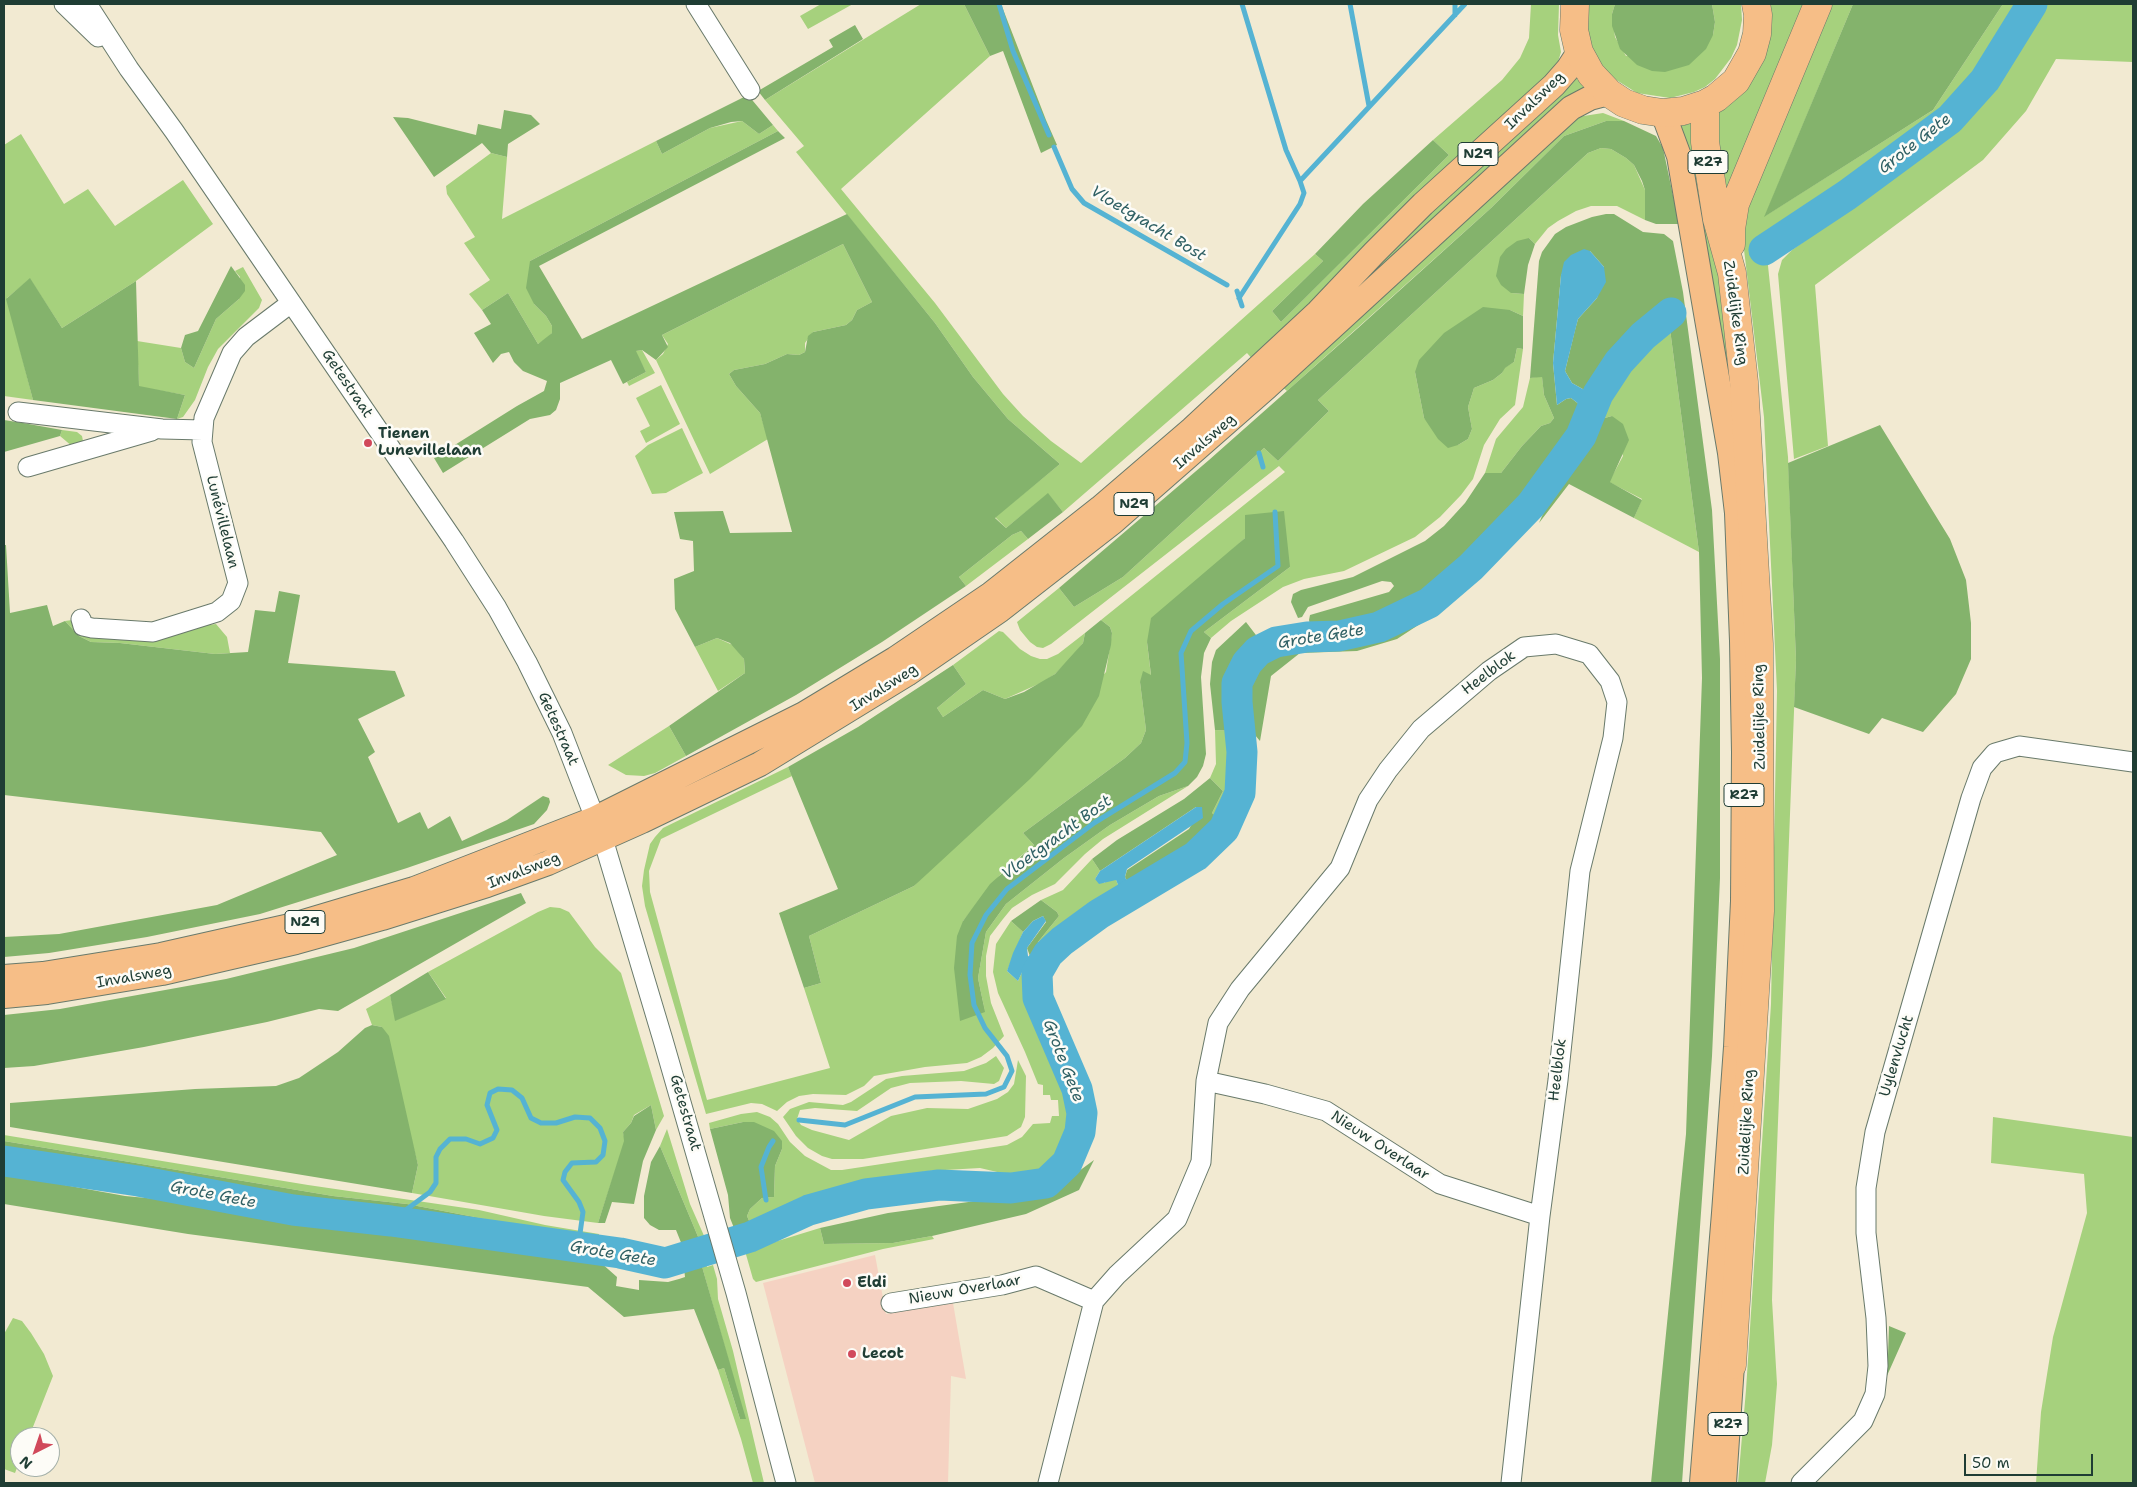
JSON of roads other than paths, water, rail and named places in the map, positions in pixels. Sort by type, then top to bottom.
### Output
[{"type":"highway","points":[[1575,4],[1574,30],[1579,52],[1591,74],[1609,93],[1624,103],[1643,110],[1663,113],[1683,111],[1705,104],[1730,87],[1745,69],[1758,34],[1756,4]]},
{"type":"highway","points":[[1732,273],[1731,229],[1735,204],[1818,4]]},
{"type":"highway","name":"Zuidelijke Ring","points":[[1705,104],[1705,142],[1717,219],[1732,273],[1744,382],[1754,524],[1759,644],[1760,911],[1732,1365]]},
{"type":"main road","name":"Invalsweg","points":[[4,996],[47,992],[162,973],[296,942],[382,918],[487,885],[548,863],[598,829],[804,714],[895,659],[991,594],[1100,508],[1248,379],[1318,312],[1423,204],[1554,85],[1579,52]]},
{"type":"main road","name":"Invalsweg","points":[[4,978],[43,974],[162,955],[290,926],[414,889],[598,829],[760,764],[907,674],[1000,610],[1113,522],[1211,436],[1571,108],[1590,98],[1609,93]]},
{"type":"main road","name":"Zuidelijke Ring","points":[[1663,113],[1679,156],[1730,453],[1737,512],[1742,641],[1744,752],[1743,901],[1737,1028],[1702,1483]]},
{"type":"main road","name":"Zuidelijke Ring","points":[[1724,1483],[1732,1365]]},
{"type":"street","name":"Getestraat","points":[[64,4],[129,69]]},
{"type":"street","name":"Getestraat","points":[[87,4],[129,69],[174,131],[454,541],[527,662],[562,733],[598,829],[721,1239],[786,1483]]},
{"type":"street","points":[[696,4],[750,90]]},
{"type":"street","name":"Lunévillelaan","points":[[81,619],[83,626],[92,628],[153,632],[217,612],[231,602],[238,583],[202,442],[204,418],[232,354],[246,337],[291,302]]},
{"type":"street","points":[[18,412],[162,429],[203,430]]},
{"type":"street","points":[[28,466],[162,429]]},
{"type":"street","name":"Heelblok","points":[[1206,1081],[1218,1023],[1240,989],[1340,868],[1368,800],[1388,770],[1421,730],[1489,671],[1524,647],[1556,644],[1589,654],[1610,681],[1617,702],[1613,738],[1580,871],[1558,1080],[1540,1216]]},
{"type":"street","name":"Uylenvlucht","points":[[1801,1483],[1863,1421],[1875,1394],[1878,1366],[1876,1318],[1866,1233],[1866,1188],[1874,1132],[1971,798],[1982,768],[1995,753],[2019,746],[2133,762]]},
{"type":"street","points":[[1048,1483],[1094,1301],[1117,1275],[1177,1219],[1201,1162],[1206,1081]]},
{"type":"street","name":"Nieuw Overlaar","points":[[1206,1081],[1326,1111],[1440,1184],[1540,1216]]},
{"type":"street","points":[[1511,1483],[1540,1216]]},
{"type":"street","name":"Nieuw Overlaar","points":[[891,1303],[1002,1285],[1036,1276],[1094,1301]]},
{"type":"water","points":[[1584,249],[1590,251],[1604,267],[1606,282],[1597,298],[1578,319],[1565,371],[1572,383],[1588,392],[1583,412],[1580,405],[1571,398],[1557,405],[1553,363],[1561,275],[1564,262],[1571,255]]},
{"type":"water","points":[[1196,807],[1202,807],[1203,818],[1127,869],[1125,877],[1129,885],[1119,887],[1116,880],[1099,884],[1095,879],[1100,871]]},
{"type":"water","points":[[1043,916],[1046,921],[1027,948],[1028,956],[1034,959],[1030,975],[1028,971],[1023,970],[1018,981],[1007,971],[1013,953],[1023,932],[1033,921]]},
{"type":"waterway","name":"Vloetgracht Bost","points":[[999,4],[1013,51],[1049,135]]},
{"type":"waterway","points":[[1242,4],[1286,150],[1300,181]]},
{"type":"waterway","points":[[1350,4],[1369,106]]},
{"type":"waterway","points":[[1455,4],[1455,15]]},
{"type":"waterway","points":[[1239,298],[1300,204],[1304,193],[1300,181],[1465,4]]},
{"type":"waterway","name":"Grote Gete","points":[[1764,250],[1847,195],[1950,119],[1985,80],[2032,4]]},
{"type":"waterway","name":"Vloetgracht Bost","points":[[1054,147],[1072,189],[1084,203],[1227,285]]},
{"type":"waterway","name":"Vloetgracht Bost","points":[[1237,291],[1242,306]]},
{"type":"waterway","name":"Grote Gete","points":[[4,1161],[138,1181],[293,1210],[391,1221],[620,1253],[665,1263],[750,1237],[809,1210],[866,1194],[939,1185],[1011,1188],[1046,1183],[1067,1163],[1080,1132],[1082,1113],[1077,1089],[1038,998],[1037,973],[1048,954],[1062,941],[1099,914],[1196,856],[1224,829],[1240,793],[1242,752],[1237,683],[1247,663],[1258,651],[1276,642],[1307,637],[1339,636],[1379,627],[1429,603],[1471,567],[1531,505],[1581,436],[1598,394],[1619,362],[1643,336],[1671,313]]},
{"type":"waterway","name":"Vloetgracht Bost","points":[[1259,453],[1263,467]]},
{"type":"waterway","name":"Vloetgracht Bost","points":[[799,1120],[845,1125],[915,1097],[986,1094],[1004,1087],[1012,1071],[1007,1056],[985,1028],[974,1005],[970,975],[972,943],[986,915],[1007,889],[1094,823],[1175,773],[1185,762],[1187,743],[1181,653],[1191,631],[1223,604],[1278,566],[1275,512]]},
{"type":"waterway","points":[[391,1221],[430,1192],[436,1183],[436,1157],[440,1149],[450,1139],[466,1139],[480,1144],[493,1138],[497,1130],[487,1105],[490,1093],[498,1089],[512,1090],[522,1098],[531,1118],[541,1123],[556,1123],[575,1117],[590,1118],[600,1128],[605,1141],[603,1155],[596,1162],[572,1163],[565,1172],[563,1180],[579,1202],[583,1212],[578,1248]]},
{"type":"waterway","name":"Vloetgracht Bost","points":[[766,1200],[761,1167],[773,1141]]},
{"type":"waterway","name":"Vloetgracht Bost","points":[[771,1215],[776,1225]]},
{"type":"waterway","points":[[690,1255],[693,1266]]},
{"type":"place","name":"Tienen Lunevillelaan","points":[[368,443]]},
{"type":"place","name":"Eldi","points":[[847,1283]]},
{"type":"place","name":"Lecot","points":[[852,1354]]}]
